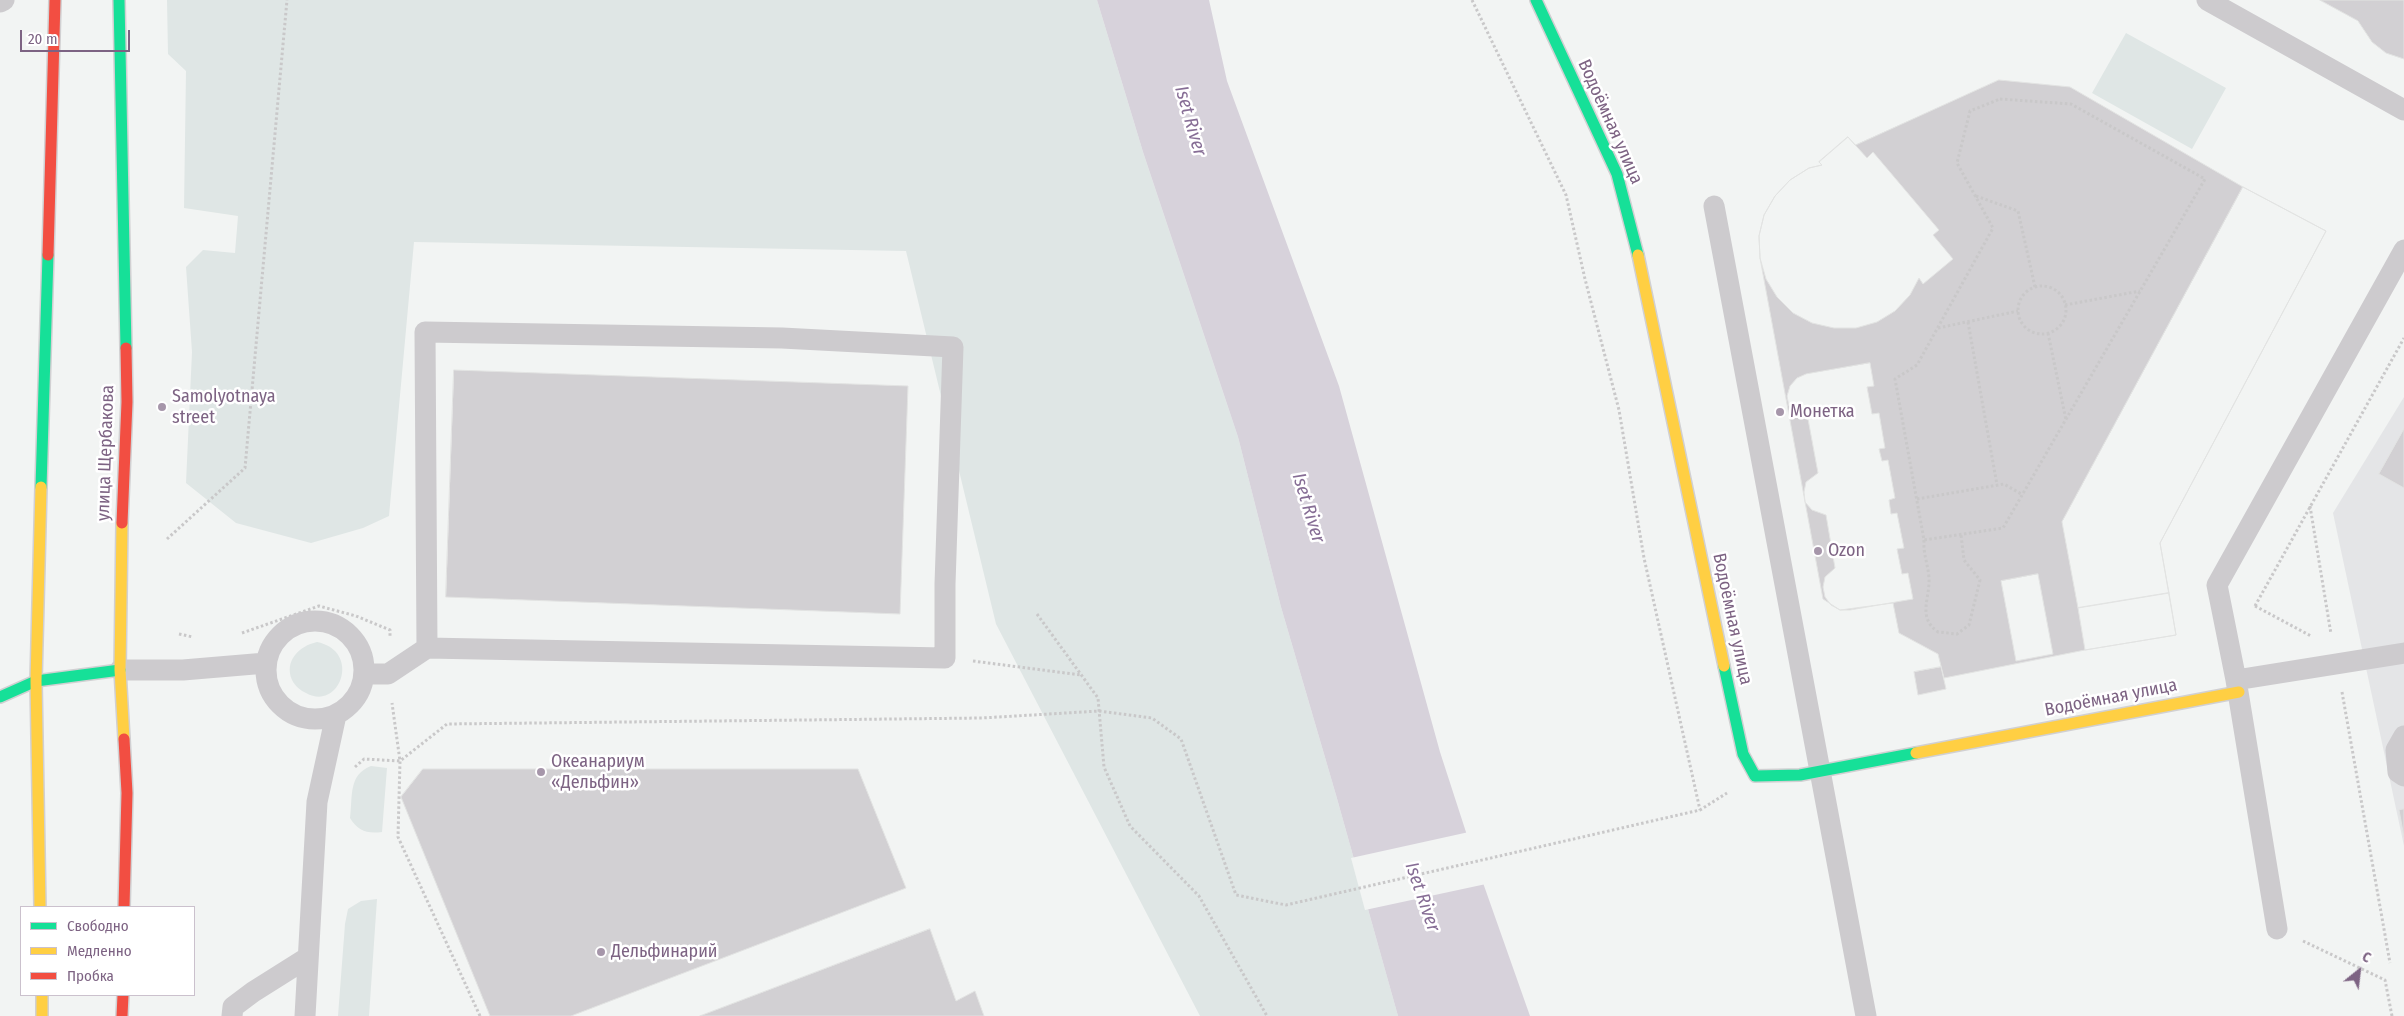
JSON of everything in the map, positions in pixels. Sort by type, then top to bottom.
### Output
[{"type":"main road","points":[[40,906],[36,681],[55,0]]},
{"type":"main road","name":"улица Щербакова","points":[[119,0],[127,402],[120,542],[120,670],[127,793],[124,906]]},
{"type":"main road","name":"Водоёмная улица","points":[[1536,0],[1617,174],[1631,222],[1743,754],[1755,776],[1800,775],[2238,686]]},
{"type":"main road","points":[[0,697],[36,681],[120,670]]},
{"type":"main road","points":[[42,996],[42,1016]]},
{"type":"main road","points":[[122,996],[122,1016]]},
{"type":"lane","points":[[0,2],[4,0]]},
{"type":"lane","points":[[2207,0],[2404,110]]},
{"type":"lane","points":[[1714,206],[1866,1016]]},
{"type":"lane","points":[[2277,929],[2238,686],[2217,585],[2404,250]]},
{"type":"lane","points":[[365,674],[388,674],[428,648],[945,658],[944,584],[953,347],[752,337],[425,332],[428,648]]},
{"type":"lane","points":[[321,620],[344,630],[361,649],[365,674],[356,700],[336,715],[310,719],[286,710],[270,689],[266,663],[275,640],[295,624],[321,620]]},
{"type":"lane","points":[[2238,686],[2335,656],[2404,653]]},
{"type":"lane","points":[[120,670],[183,670],[266,663]]},
{"type":"lane","points":[[305,1016],[317,802],[336,715]]},
{"type":"lane","points":[[2404,736],[2396,750],[2398,772],[2404,776]]},
{"type":"lane","points":[[232,1016],[233,1008],[253,992],[307,958]]},
{"type":"path","points":[[167,539],[245,468],[287,0]]},
{"type":"path","points":[[1472,0],[1566,195],[1585,279],[1619,410],[1644,558],[1700,810]]},
{"type":"path","points":[[1924,540],[2003,528],[2206,179],[2071,104],[2000,99],[1970,111],[1957,163],[1994,228],[1917,365],[1895,379],[1924,540],[1923,553],[1929,582],[1925,604],[1928,620],[1938,632],[1958,634],[1966,629],[1971,621],[1980,580],[1964,560],[1961,535]]},
{"type":"path","points":[[1976,196],[2018,211],[2035,287]]},
{"type":"path","points":[[2046,286],[2056,290],[2063,298],[2065,305],[2064,319],[2058,327],[2048,333],[2038,333],[2028,329],[2021,322],[2018,311],[2020,301],[2026,292],[2035,287],[2046,286]]},
{"type":"path","points":[[2065,305],[2141,291]]},
{"type":"path","points":[[1938,328],[2018,311]]},
{"type":"path","points":[[1968,322],[1997,485]]},
{"type":"path","points":[[2048,333],[2066,420]]},
{"type":"path","points":[[2255,606],[2404,338]]},
{"type":"path","points":[[1917,499],[2004,484],[2023,495]]},
{"type":"path","points":[[2310,506],[2390,963]]},
{"type":"path","points":[[2217,585],[2255,606],[2335,656]]},
{"type":"path","points":[[1036,614],[1098,698],[1104,767],[1130,826],[1199,896],[1267,1016]]},
{"type":"path","points":[[945,658],[1082,675]]},
{"type":"path","points":[[480,1016],[398,837],[400,761],[447,724],[982,718],[1100,711],[1152,718],[1181,739],[1236,895],[1286,905],[1700,810],[1755,776]]},
{"type":"path","points":[[2277,929],[2384,980],[2392,1016]]},
{"type":"shaded area","points":[[167,0],[1097,0],[1143,152],[1238,437],[1281,607],[1398,1016],[1200,1016],[996,624],[906,251],[414,242],[389,516],[363,528],[311,543],[236,523],[186,483],[192,352],[186,267],[203,250],[235,253],[238,216],[184,208],[186,71],[168,54]]},
{"type":"shaded area","points":[[2126,33],[2226,88],[2192,149],[2092,93]]},
{"type":"shaded area","points":[[2404,397],[2404,846],[2333,513]]},
{"type":"shaded area","points":[[317,642],[331,648],[339,656],[342,667],[341,678],[336,688],[328,694],[318,697],[298,688],[292,680],[290,673],[290,667],[295,655],[304,647]]},
{"type":"shaded area","points":[[371,766],[387,768],[382,832],[363,831],[350,818],[355,781],[358,775]]},
{"type":"shaded area","points":[[377,899],[369,1016],[338,1016],[345,924],[348,909],[361,901]]},
{"type":"water","name":"Iset River","points":[[1097,0],[1209,0],[1227,81],[1339,386],[1440,752],[1476,863],[1530,1016],[1398,1016],[1281,607],[1238,437],[1143,152]]},
{"type":"pier","points":[[1469,832],[1486,884],[1365,910],[1351,858]]},
{"type":"building","points":[[2320,0],[2404,0],[2404,59],[2386,53],[2372,42],[2358,21]]},
{"type":"building","points":[[1999,80],[2070,87],[2243,187],[2326,231],[2160,543],[2176,635],[2085,650],[1944,678],[1938,654],[1899,633],[1893,603],[1840,610],[1823,599],[1760,258],[1759,236],[1764,215],[1775,196],[1790,180],[1809,168],[1822,165],[1819,162],[1848,137],[1855,145]]},
{"type":"building","points":[[1848,137],[1867,158],[1873,152],[1939,230],[1933,235],[1953,259],[1923,284],[1919,278],[1910,295],[1895,311],[1877,322],[1856,328],[1834,328],[1812,323],[1793,313],[1777,297],[1766,279],[1760,258],[1759,236],[1764,215],[1775,196],[1790,180],[1809,168],[1822,165],[1819,162]]},
{"type":"building","points":[[2243,187],[2326,231],[2160,543],[2169,593],[2078,608],[2062,522]]},
{"type":"building","points":[[1870,363],[1874,386],[1867,387],[1872,414],[1879,413],[1885,448],[1879,449],[1882,461],[1888,460],[1895,498],[1889,500],[1891,514],[1897,513],[1904,548],[1897,549],[1902,574],[1908,573],[1913,599],[1840,610],[1831,605],[1825,597],[1823,587],[1825,577],[1835,568],[1826,515],[1812,510],[1805,502],[1806,482],[1818,473],[1808,419],[1795,414],[1789,406],[1787,396],[1790,386],[1797,378],[1806,374]]},
{"type":"building","points":[[454,370],[908,386],[900,614],[446,597]]},
{"type":"building","points":[[2404,429],[2404,488],[2379,474]]},
{"type":"building","points":[[2038,574],[2053,654],[2016,661],[2001,581]]},
{"type":"building","points":[[2169,593],[2176,635],[2085,650],[2078,608]]},
{"type":"building","points":[[1941,667],[1946,689],[1918,695],[1914,672]]},
{"type":"building","name":"Дельфинарий","points":[[423,769],[858,769],[906,888],[571,1016],[490,1016],[401,797]]},
{"type":"building","points":[[2404,809],[2404,837],[2399,810]]},
{"type":"building","points":[[930,929],[956,1001],[975,991],[984,1016],[700,1016]]},
{"type":"traffic: fast","points":[[119,0],[126,348]]},
{"type":"traffic: fast","points":[[1536,0],[1617,174],[1638,255]]},
{"type":"traffic: fast","points":[[41,487],[48,255]]},
{"type":"traffic: fast","points":[[1724,666],[1743,754],[1755,776],[1800,775],[1916,753]]},
{"type":"traffic: fast","points":[[0,697],[36,681],[120,670]]},
{"type":"traffic: slow","points":[[1638,255],[1724,666]]},
{"type":"traffic: slow","points":[[40,906],[36,681],[41,487]]},
{"type":"traffic: slow","points":[[122,523],[120,670],[124,739]]},
{"type":"traffic: slow","points":[[1916,753],[2239,692]]},
{"type":"traffic: slow","points":[[42,996],[42,1016]]},
{"type":"traffic: jam","points":[[48,255],[55,0]]},
{"type":"traffic: jam","points":[[122,523],[127,402],[126,348]]},
{"type":"traffic: jam","points":[[124,739],[127,793],[124,906]]},
{"type":"traffic: jam","points":[[122,1016],[123,996]]},
{"type":"place","name":"Samolyotnaya street","points":[[162,407]]},
{"type":"place","name":"Монетка","points":[[1780,412]]},
{"type":"place","name":"Ozon","points":[[1818,551]]},
{"type":"place","name":"Океанариум «Дельфин»","points":[[541,772]]},
{"type":"place","name":"Дельфинарий","points":[[601,952]]}]
